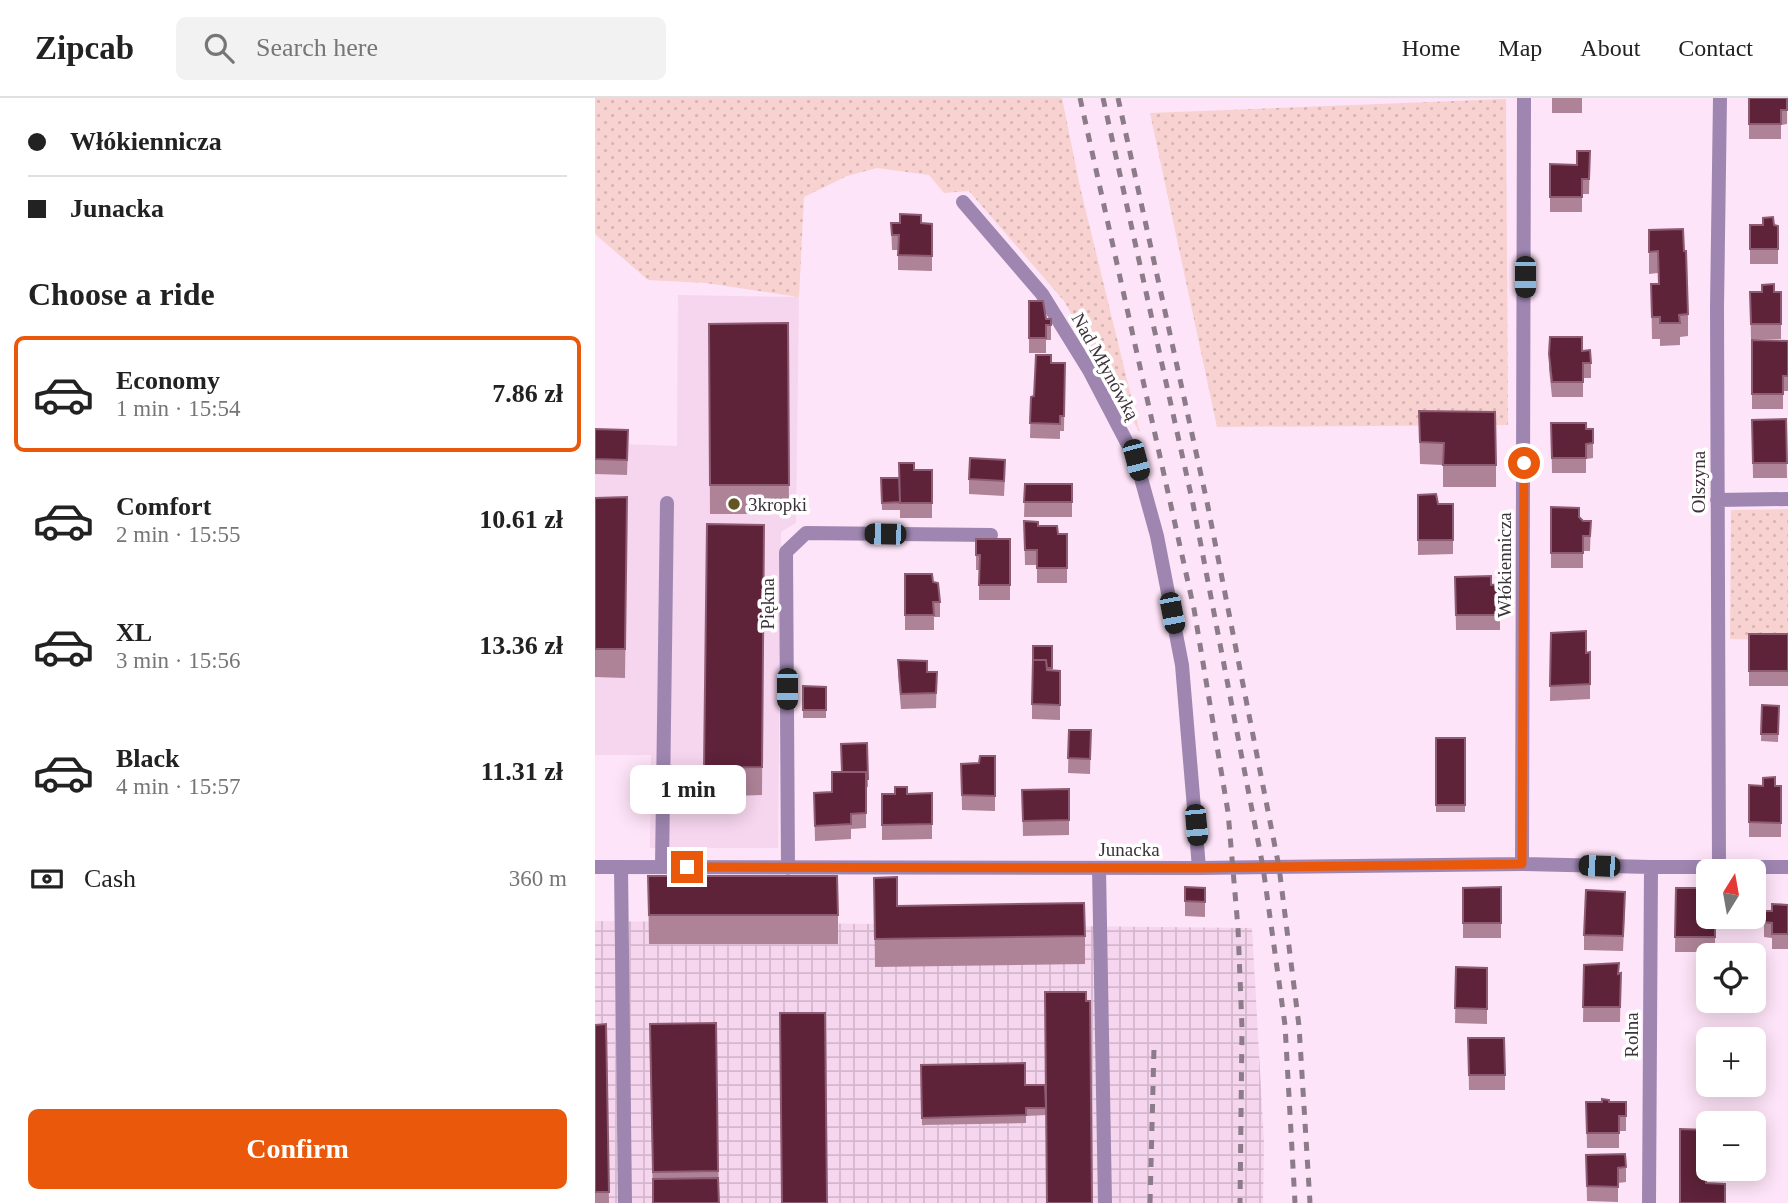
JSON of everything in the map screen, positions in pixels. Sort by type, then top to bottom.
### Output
[{"type":"street","name":"Włókiennicza","points":[[1522,864],[1524,98]]},
{"type":"street","name":"Olszyna","points":[[1719,859],[1717,500],[1720,98]]},
{"type":"street","name":"Nad Młynówką","points":[[963,202],[1042,294],[1089,370],[1136,460],[1157,536],[1182,665],[1199,868]]},
{"type":"street","points":[[1717,500],[1788,499]]},
{"type":"street","points":[[662,867],[667,503]]},
{"type":"street","name":"Piękna","points":[[787,868],[786,552],[806,533],[991,535]]},
{"type":"street","name":"Junacka","points":[[595,867],[1199,868],[1522,864],[1696,867]]},
{"type":"street","points":[[621,867],[625,1203]]},
{"type":"street","name":"Rolna","points":[[1649,1203],[1651,867]]},
{"type":"street","name":"Junacka","points":[[1766,867],[1788,867]]},
{"type":"street","points":[[1099,868],[1105,1203]]},
{"type":"shaded area","points":[[595,98],[1062,98],[1080,187],[1140,433],[1064,301],[969,191],[944,193],[929,175],[877,168],[847,176],[804,197],[799,297],[706,283],[648,280],[595,234]]},
{"type":"shaded area","points":[[1506,99],[1508,425],[1217,427],[1150,113]]},
{"type":"shaded area","points":[[678,295],[799,297],[796,523],[781,532],[778,848],[650,848],[651,755],[595,755],[595,443],[677,446]]},
{"type":"shaded area","points":[[1788,509],[1788,640],[1730,639],[1731,510]]},
{"type":"shaded area","points":[[595,921],[1252,928],[1264,1143],[1263,1203],[595,1203]]},
{"type":"building","points":[[1749,98],[1787,98],[1787,110],[1781,110],[1781,124],[1749,124]]},
{"type":"building","points":[[1577,151],[1590,151],[1589,179],[1582,179],[1582,197],[1550,197],[1550,164],[1577,165]]},
{"type":"building","points":[[900,214],[921,215],[921,223],[932,224],[932,256],[898,255],[899,235],[892,235],[891,223],[900,223]]},
{"type":"building","points":[[1773,217],[1774,225],[1778,226],[1778,249],[1750,249],[1750,225],[1763,225],[1763,218]]},
{"type":"building","points":[[1683,229],[1688,314],[1679,315],[1680,323],[1660,323],[1660,317],[1652,317],[1651,284],[1659,284],[1658,251],[1649,252],[1649,230]]},
{"type":"building","points":[[1774,284],[1774,292],[1781,292],[1781,324],[1751,324],[1750,292],[1762,292],[1762,285]]},
{"type":"building","points":[[1029,301],[1043,301],[1046,319],[1051,319],[1051,325],[1046,325],[1046,338],[1029,338]]},
{"type":"building","points":[[788,323],[789,485],[710,485],[709,324]]},
{"type":"building","points":[[1550,337],[1582,337],[1582,351],[1590,350],[1591,363],[1583,363],[1583,382],[1552,382]]},
{"type":"building","points":[[1752,340],[1788,341],[1788,376],[1783,376],[1783,394],[1752,394]]},
{"type":"building","points":[[1036,355],[1051,355],[1051,363],[1065,363],[1064,416],[1060,416],[1060,424],[1030,423]]},
{"type":"building","points":[[1419,411],[1495,412],[1496,465],[1443,465],[1444,443],[1420,442]]},
{"type":"building","points":[[1786,419],[1787,463],[1753,463],[1752,420]]},
{"type":"building","points":[[1551,423],[1586,423],[1586,429],[1593,429],[1593,443],[1586,444],[1586,458],[1552,458]]},
{"type":"building","points":[[595,429],[628,430],[627,460],[595,459]]},
{"type":"building","points":[[970,458],[1005,460],[1004,481],[969,479]]},
{"type":"building","points":[[899,463],[914,463],[914,470],[932,470],[932,503],[900,503]]},
{"type":"building","points":[[881,478],[899,478],[900,502],[882,503]]},
{"type":"building","points":[[1025,484],[1072,484],[1072,502],[1024,502]]},
{"type":"building","points":[[1436,494],[1438,504],[1453,504],[1453,540],[1418,540],[1418,495]]},
{"type":"building","points":[[627,497],[625,649],[595,649],[595,498]]},
{"type":"building","points":[[1551,507],[1579,508],[1579,517],[1583,521],[1591,521],[1590,536],[1583,536],[1583,553],[1551,553]]},
{"type":"building","points":[[1024,521],[1038,522],[1038,526],[1057,526],[1058,534],[1067,534],[1067,568],[1037,568],[1037,550],[1025,550]]},
{"type":"building","points":[[707,524],[764,525],[762,767],[704,768]]},
{"type":"building","points":[[976,539],[1010,539],[1010,585],[979,585],[980,555],[976,555]]},
{"type":"building","points":[[905,574],[932,574],[933,582],[938,583],[940,602],[933,602],[934,615],[905,615]]},
{"type":"building","points":[[1491,576],[1491,585],[1500,584],[1500,615],[1456,615],[1455,577]]},
{"type":"building","points":[[1586,631],[1586,653],[1590,652],[1590,684],[1550,686],[1551,633]]},
{"type":"building","points":[[1749,634],[1788,634],[1788,671],[1749,671]]},
{"type":"building","points":[[1033,646],[1052,646],[1052,668],[1047,668],[1046,660],[1033,660]]},
{"type":"building","points":[[898,660],[927,661],[927,672],[937,672],[936,693],[901,694]]},
{"type":"building","points":[[1033,660],[1046,660],[1047,670],[1060,671],[1060,705],[1032,704]]},
{"type":"building","points":[[803,686],[826,687],[826,710],[803,710]]},
{"type":"building","points":[[1762,705],[1779,706],[1778,734],[1761,734]]},
{"type":"building","points":[[1069,730],[1091,730],[1090,759],[1068,758]]},
{"type":"building","points":[[1436,738],[1465,738],[1465,805],[1436,805]]},
{"type":"building","points":[[867,743],[868,779],[866,772],[842,772],[841,744]]},
{"type":"building","points":[[980,756],[995,756],[995,796],[962,795],[961,764],[979,763]]},
{"type":"building","points":[[832,772],[866,772],[866,813],[851,814],[851,824],[815,826],[814,793],[832,792]]},
{"type":"building","points":[[1775,777],[1775,786],[1781,786],[1781,823],[1749,822],[1749,785],[1763,786],[1763,778]]},
{"type":"building","points":[[895,787],[907,787],[907,794],[932,793],[932,824],[882,825],[882,794],[895,794]]},
{"type":"building","points":[[1069,789],[1069,820],[1023,821],[1022,790]]},
{"type":"building","points":[[648,876],[837,876],[838,915],[649,915]]},
{"type":"building","points":[[897,877],[897,906],[1084,903],[1085,936],[875,939],[874,878]]},
{"type":"building","points":[[1185,887],[1205,888],[1205,902],[1185,901]]},
{"type":"building","points":[[1501,887],[1501,923],[1463,923],[1463,888]]},
{"type":"building","points":[[1676,888],[1696,888],[1696,929],[1715,929],[1715,937],[1675,937]]},
{"type":"building","points":[[1586,890],[1625,892],[1623,936],[1584,935]]},
{"type":"building","points":[[1772,904],[1788,905],[1788,934],[1772,934],[1772,923],[1766,922],[1766,911],[1772,911]]},
{"type":"building","points":[[1619,963],[1620,1007],[1583,1007],[1584,965]]},
{"type":"building","points":[[1456,967],[1487,968],[1487,1009],[1455,1008]]},
{"type":"building","points":[[1045,992],[1086,992],[1086,1001],[1090,1001],[1092,1203],[1047,1203]]},
{"type":"building","points":[[780,1013],[825,1013],[827,1203],[782,1203]]},
{"type":"building","points":[[716,1023],[718,1171],[653,1172],[650,1024]]},
{"type":"building","points":[[606,1024],[609,1192],[595,1192],[595,1025]]},
{"type":"building","points":[[1468,1038],[1504,1038],[1505,1075],[1469,1075]]},
{"type":"building","points":[[1025,1063],[1025,1085],[1045,1085],[1046,1108],[1026,1108],[1026,1115],[922,1118],[921,1065]]},
{"type":"building","points":[[1602,1099],[1609,1102],[1626,1102],[1626,1116],[1619,1116],[1619,1133],[1587,1133],[1586,1102],[1602,1102]]},
{"type":"building","points":[[1680,1129],[1696,1130],[1696,1181],[1725,1184],[1725,1203],[1680,1203]]},
{"type":"building","points":[[1625,1154],[1626,1167],[1618,1168],[1618,1187],[1587,1186],[1586,1155]]},
{"type":"building","points":[[718,1178],[719,1203],[653,1203],[653,1179]]},
{"type":"railway","points":[[1080,98],[1194,609],[1228,812],[1238,928],[1242,1028],[1240,1203]]},
{"type":"railway","points":[[1103,98],[1193,504],[1263,867],[1285,1025],[1295,1203]]},
{"type":"railway","points":[[1118,98],[1207,502],[1279,867],[1299,1026],[1310,1203]]},
{"type":"railway","points":[[1150,1203],[1154,1048]]},
{"type":"place","name":"3kropki","points":[[734,504]]},
{"type":"route","points":[[687,867],[1199,868],[1522,864],[1524,463]]}]
